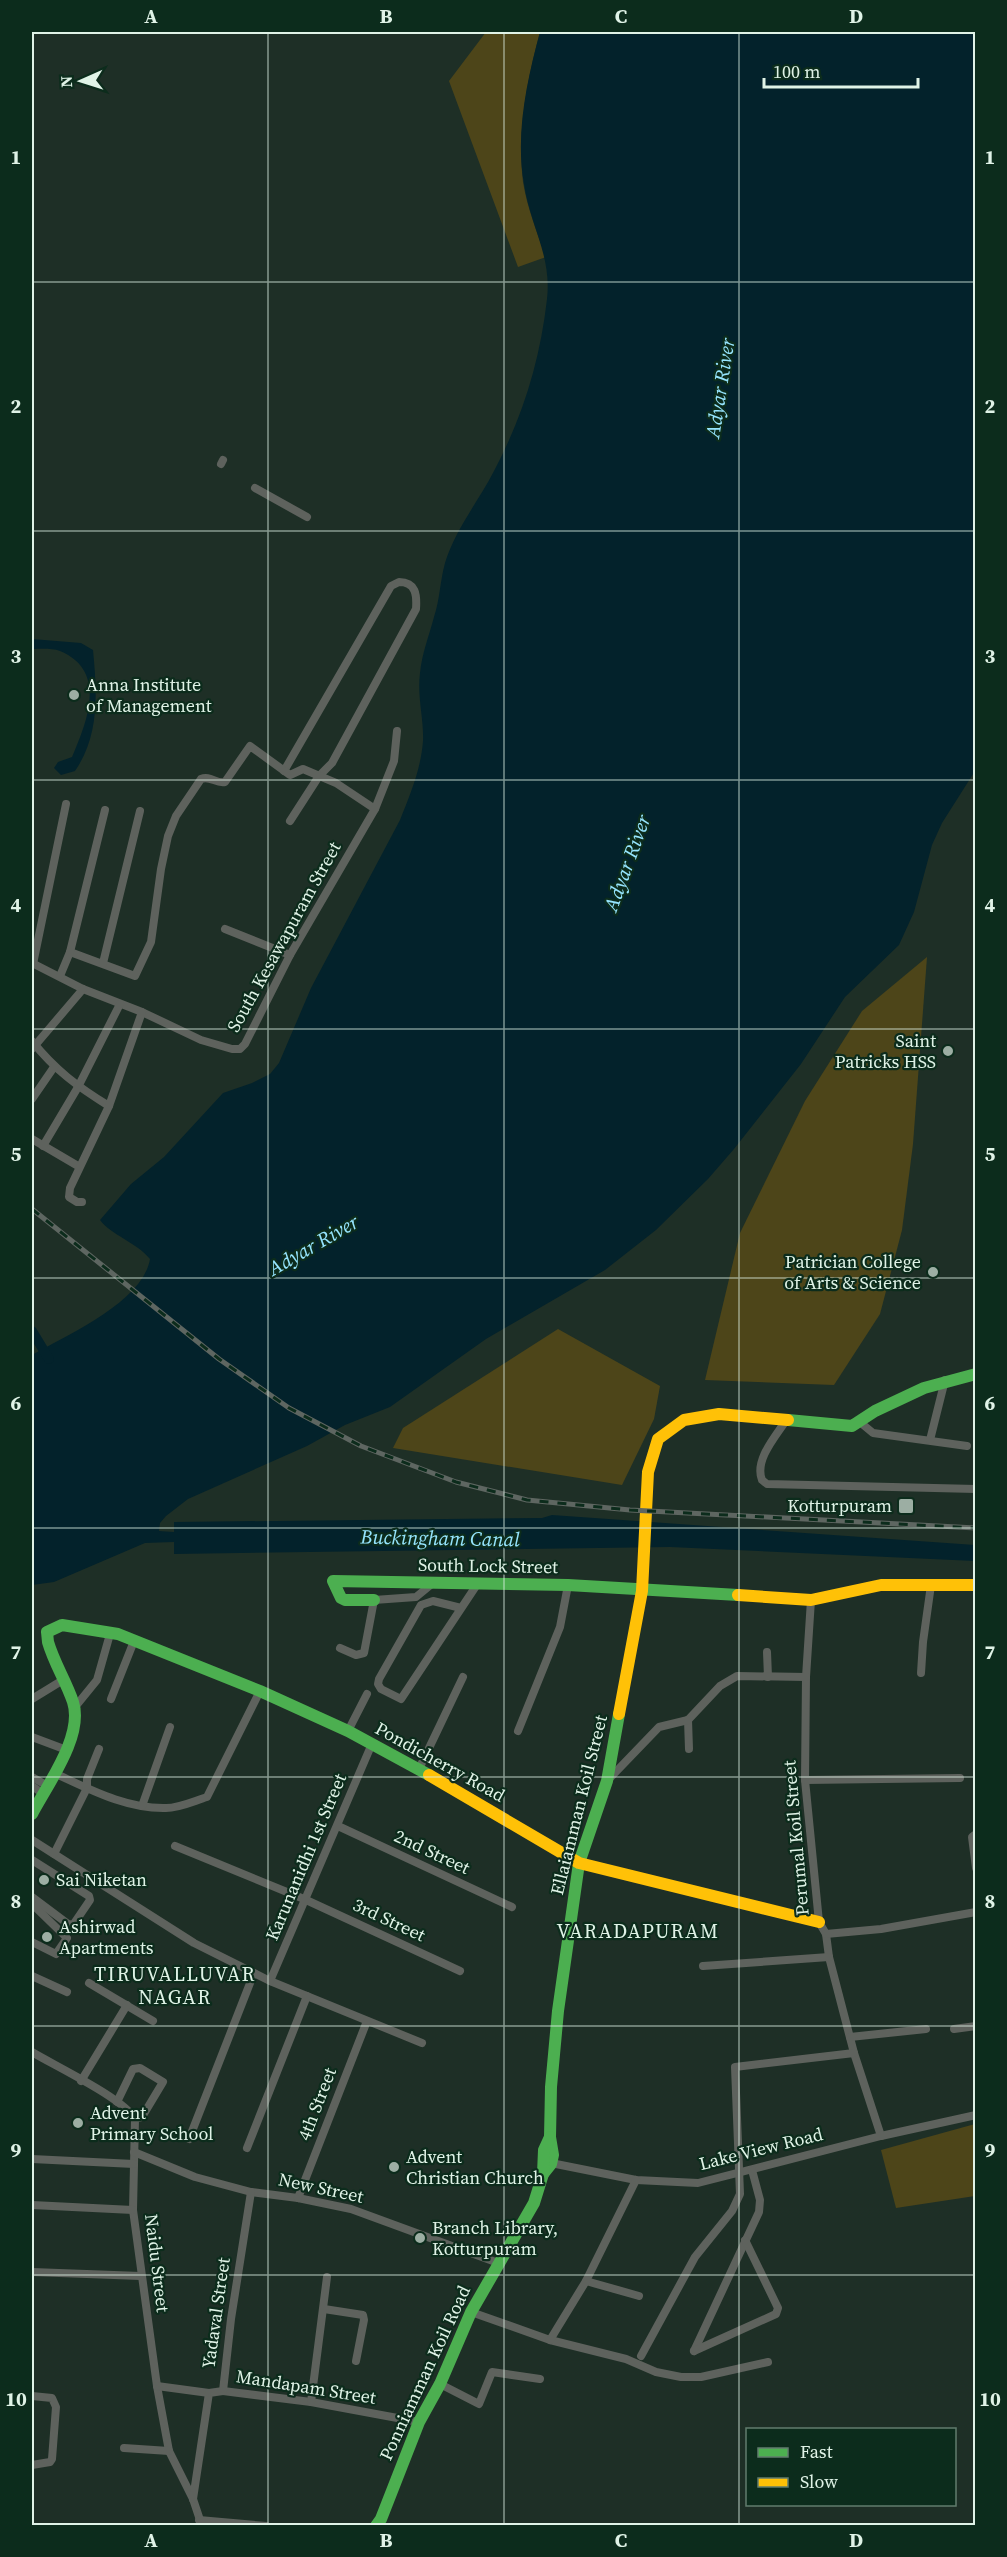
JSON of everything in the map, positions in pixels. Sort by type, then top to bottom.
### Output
[{"type":"street","points":[[255,488],[307,517]]},
{"type":"street","points":[[284,771],[391,586],[394,583],[405,582],[411,585],[417,594],[416,609],[332,763],[319,776],[290,821]]},
{"type":"street","name":"South Kesawapuram Street","points":[[32,964],[82,989],[142,1012],[201,1040],[240,1049],[245,1044],[290,955],[375,809],[394,761],[397,731]]},
{"type":"street","points":[[70,952],[135,975],[152,942],[161,869],[168,836],[176,816],[201,779],[206,777],[221,783],[225,782],[250,746],[284,771],[294,775],[303,769],[336,783],[375,809]]},
{"type":"street","points":[[32,964],[66,804]]},
{"type":"street","points":[[60,976],[70,952],[105,810]]},
{"type":"street","points":[[103,963],[140,811]]},
{"type":"street","points":[[225,929],[290,955]]},
{"type":"street","points":[[82,989],[33,1046],[78,1087],[110,1106]]},
{"type":"street","points":[[43,1146],[78,1087],[120,1004]]},
{"type":"street","points":[[82,1202],[72,1200],[68,1193],[78,1166],[110,1106],[142,1012]]},
{"type":"street","points":[[32,1098],[54,1067]]},
{"type":"street","points":[[32,1139],[78,1166]]},
{"type":"street","points":[[967,1446],[873,1433],[861,1423],[870,1414],[945,1380],[975,1374]]},
{"type":"street","points":[[930,1440],[945,1380]]},
{"type":"street","name":"Ellaiamman Koil Street","points":[[551,2163],[554,2148],[550,2137],[551,2087],[558,2011],[579,1863],[607,1781],[642,1591],[648,1472],[658,1439],[684,1420],[719,1414],[848,1426],[861,1423]]},
{"type":"street","points":[[787,1419],[766,1452],[760,1467],[762,1480],[767,1484],[975,1489]]},
{"type":"street","name":"South Lock Street","points":[[374,1600],[345,1600],[341,1598],[333,1581],[568,1585],[812,1599],[881,1585],[975,1585]]},
{"type":"street","points":[[340,1648],[356,1655],[364,1653],[374,1600],[416,1597],[433,1583]]},
{"type":"street","points":[[461,1608],[433,1601],[421,1605],[379,1679],[378,1684],[381,1689],[401,1700],[478,1583]]},
{"type":"street","points":[[518,1731],[560,1627],[568,1585]]},
{"type":"street","points":[[921,1673],[931,1585]]},
{"type":"street","name":"Perumal Koil Street","points":[[812,1599],[806,1677],[805,1780],[819,1922],[826,1934],[829,1957],[854,2053],[881,2136]]},
{"type":"street","name":"Pondicherry Road","points":[[63,1680],[47,1645],[47,1632],[62,1625],[118,1634],[260,1691],[334,1725],[349,1729],[371,1746],[419,1769],[579,1863],[819,1922]]},
{"type":"street","points":[[75,1707],[97,1680],[110,1634]]},
{"type":"street","points":[[111,1699],[134,1641]]},
{"type":"street","points":[[767,1652],[768,1677]]},
{"type":"street","points":[[419,1769],[463,1677]]},
{"type":"street","points":[[607,1781],[659,1727],[688,1720],[720,1686],[728,1681],[737,1677],[806,1677]]},
{"type":"street","points":[[32,1699],[63,1680],[75,1707],[76,1726],[54,1773],[37,1788]]},
{"type":"street","points":[[54,1773],[111,1798],[142,1806],[167,1808],[207,1797],[260,1691]]},
{"type":"street","points":[[349,1729],[367,1694]]},
{"type":"street","points":[[688,1720],[689,1749]]},
{"type":"street","points":[[142,1806],[170,1727]]},
{"type":"street","points":[[32,1737],[64,1749]]},
{"type":"street","name":"Karunanidhi 1st Street","points":[[270,1981],[371,1746]]},
{"type":"street","points":[[54,1854],[87,1788],[87,1779],[99,1749]]},
{"type":"street","points":[[32,1777],[37,1788],[32,1814]]},
{"type":"street","points":[[805,1780],[960,1778]]},
{"type":"street","name":"2nd Street","points":[[338,1826],[512,1907]]},
{"type":"street","points":[[975,1834],[972,1837],[975,1868]]},
{"type":"street","points":[[32,1840],[194,1943],[270,1981],[422,2043]]},
{"type":"street","points":[[175,1846],[304,1899]]},
{"type":"street","points":[[32,1860],[90,1899],[73,1924],[68,1924],[32,1898]]},
{"type":"street","name":"3rd Street","points":[[304,1899],[460,1971]]},
{"type":"street","points":[[32,1904],[67,1938],[56,1954],[32,1942]]},
{"type":"street","points":[[826,1934],[881,1929],[975,1912]]},
{"type":"street","points":[[703,1966],[829,1957]]},
{"type":"street","points":[[189,2139],[254,1973]]},
{"type":"street","points":[[32,1976],[67,1992]]},
{"type":"street","points":[[89,1983],[153,2020]]},
{"type":"street","points":[[247,2148],[307,1996]]},
{"type":"street","points":[[81,2081],[127,2005]]},
{"type":"street","name":"4th Street","points":[[298,2198],[367,2021]]},
{"type":"street","points":[[954,2029],[975,2026]]},
{"type":"street","points":[[850,2037],[926,2029]]},
{"type":"street","points":[[32,2052],[117,2102],[135,2119],[142,2117],[163,2082],[140,2068],[133,2068],[117,2102]]},
{"type":"street","points":[[641,2356],[695,2257],[732,2211],[741,2194],[735,2067],[854,2053]]},
{"type":"street","name":"Lake View Road","points":[[551,2163],[636,2180],[698,2183],[881,2136],[975,2115]]},
{"type":"street","name":"Naidu Street","points":[[135,2119],[132,2210],[157,2386],[169,2451],[193,2499],[200,2523]]},
{"type":"street","name":"Ellaiamman Koil Street","points":[[543,2174],[543,2150],[550,2137]]},
{"type":"street","name":"New Street","points":[[134,2152],[195,2177],[251,2192],[298,2198],[351,2209],[501,2264]]},
{"type":"street","points":[[32,2159],[134,2164]]},
{"type":"street","points":[[543,2174],[551,2163]]},
{"type":"street","points":[[746,2240],[778,2308],[776,2314],[696,2352],[694,2350],[760,2206],[752,2170]]},
{"type":"street","name":"Ponniamman Koil Road","points":[[379,2523],[419,2422],[440,2384],[482,2290],[501,2264],[534,2203],[543,2174]]},
{"type":"street","points":[[550,2340],[586,2281],[636,2180]]},
{"type":"street","name":"Yadaval Street","points":[[193,2499],[209,2393],[223,2391],[231,2319],[251,2192]]},
{"type":"street","points":[[32,2205],[132,2210]]},
{"type":"street","points":[[32,2272],[141,2276]]},
{"type":"street","points":[[311,2402],[327,2277]]},
{"type":"street","points":[[586,2281],[639,2296]]},
{"type":"street","points":[[324,2309],[363,2315],[356,2361]]},
{"type":"street","points":[[471,2312],[550,2340],[626,2359],[656,2372],[681,2377],[701,2377],[768,2362]]},
{"type":"street","points":[[440,2384],[479,2404],[492,2372],[540,2379]]},
{"type":"street","points":[[157,2386],[209,2393]]},
{"type":"street","name":"Mandapam Street","points":[[223,2391],[311,2402],[419,2422]]},
{"type":"street","points":[[32,2396],[52,2398],[56,2407],[52,2459],[50,2462],[32,2465]]},
{"type":"street","points":[[124,2448],[169,2451]]},
{"type":"street","points":[[200,2523],[266,2526]]},
{"type":"shaded area","points":[[486,32],[540,32],[524,106],[521,163],[527,201],[546,257],[518,267],[449,81]]},
{"type":"shaded area","points":[[927,957],[913,1144],[902,1230],[880,1314],[834,1385],[705,1380],[740,1233],[805,1101],[862,1011]]},
{"type":"shaded area","points":[[558,1329],[660,1386],[654,1419],[622,1485],[393,1448],[403,1428]]},
{"type":"shaded area","points":[[975,2124],[975,2196],[896,2208],[881,2150]]},
{"type":"water","name":"Adyar River","points":[[540,32],[975,32],[975,771],[942,823],[932,845],[914,912],[899,945],[845,997],[801,1064],[734,1149],[708,1179],[656,1230],[605,1270],[486,1339],[390,1407],[345,1425],[307,1446],[188,1499],[166,1516],[160,1523],[159,1531],[174,1532],[174,1522],[542,1518],[552,1515],[975,1545],[975,1561],[670,1547],[174,1554],[174,1542],[145,1543],[54,1582],[32,1585],[32,1355],[102,1316],[134,1289],[144,1275],[150,1259],[100,1220],[131,1184],[164,1157],[223,1093],[270,1074],[279,1063],[311,988],[400,820],[415,782],[423,741],[419,691],[421,666],[436,610],[445,563],[455,539],[494,471],[514,430],[529,388],[544,322],[548,283],[544,255],[524,184],[521,146],[527,88]]},
{"type":"water","points":[[32,639],[81,643],[93,650],[96,697],[93,728],[89,743],[75,771],[61,775],[54,768],[58,762],[72,757],[78,743],[90,698],[89,684],[84,671],[75,660],[57,650],[32,649]]},
{"type":"waterway","name":"Buckingham Canal","points":[[32,1331],[49,1359]]},
{"type":"railway","points":[[32,1209],[219,1359],[289,1408],[361,1446],[456,1482],[527,1500],[630,1510],[976,1528]]},
{"type":"traffic: fast","points":[[788,1420],[852,1426],[875,1411],[924,1388],[976,1374]]},
{"type":"traffic: fast","points":[[374,1600],[345,1600],[341,1598],[333,1581],[568,1585],[738,1595]]},
{"type":"traffic: fast","points":[[32,1814],[62,1760],[73,1730],[75,1715],[73,1702],[48,1642],[47,1632],[62,1625],[118,1634],[260,1691],[348,1731],[429,1775]]},
{"type":"traffic: fast","points":[[543,2174],[551,2164],[553,2155],[550,2137],[551,2087],[558,2011],[579,1863],[607,1781],[619,1714]]},
{"type":"traffic: fast","points":[[376,2526],[381,2519],[419,2422],[440,2384],[471,2312],[534,2203],[543,2174],[544,2150],[550,2137]]},
{"type":"traffic: slow","points":[[619,1714],[642,1591],[648,1472],[658,1439],[684,1420],[719,1414],[788,1420]]},
{"type":"traffic: slow","points":[[738,1595],[811,1600],[881,1585],[976,1585]]},
{"type":"traffic: slow","points":[[429,1775],[579,1863],[819,1922]]},
{"type":"place","name":"Anna Institute of Management","points":[[74,695]]},
{"type":"place","name":"Saint Patricks HSS","points":[[948,1051]]},
{"type":"place","name":"Patrician College of Arts & Science","points":[[933,1272]]},
{"type":"place","name":"Kotturpuram","points":[[906,1506]]},
{"type":"place","name":"Sai Niketan","points":[[44,1880]]},
{"type":"place","name":"Ashirwad Apartments","points":[[47,1937]]},
{"type":"place","name":"Advent Primary School","points":[[78,2123]]},
{"type":"place","name":"Advent Christian Church","points":[[394,2167]]},
{"type":"place","name":"Branch Library, Kotturpuram","points":[[420,2238]]},
{"type":"district","name":"VARADAPURAM","points":[[638,1931]]},
{"type":"district","name":"TIRUVALLUVAR NAGAR","points":[[175,1986]]}]
